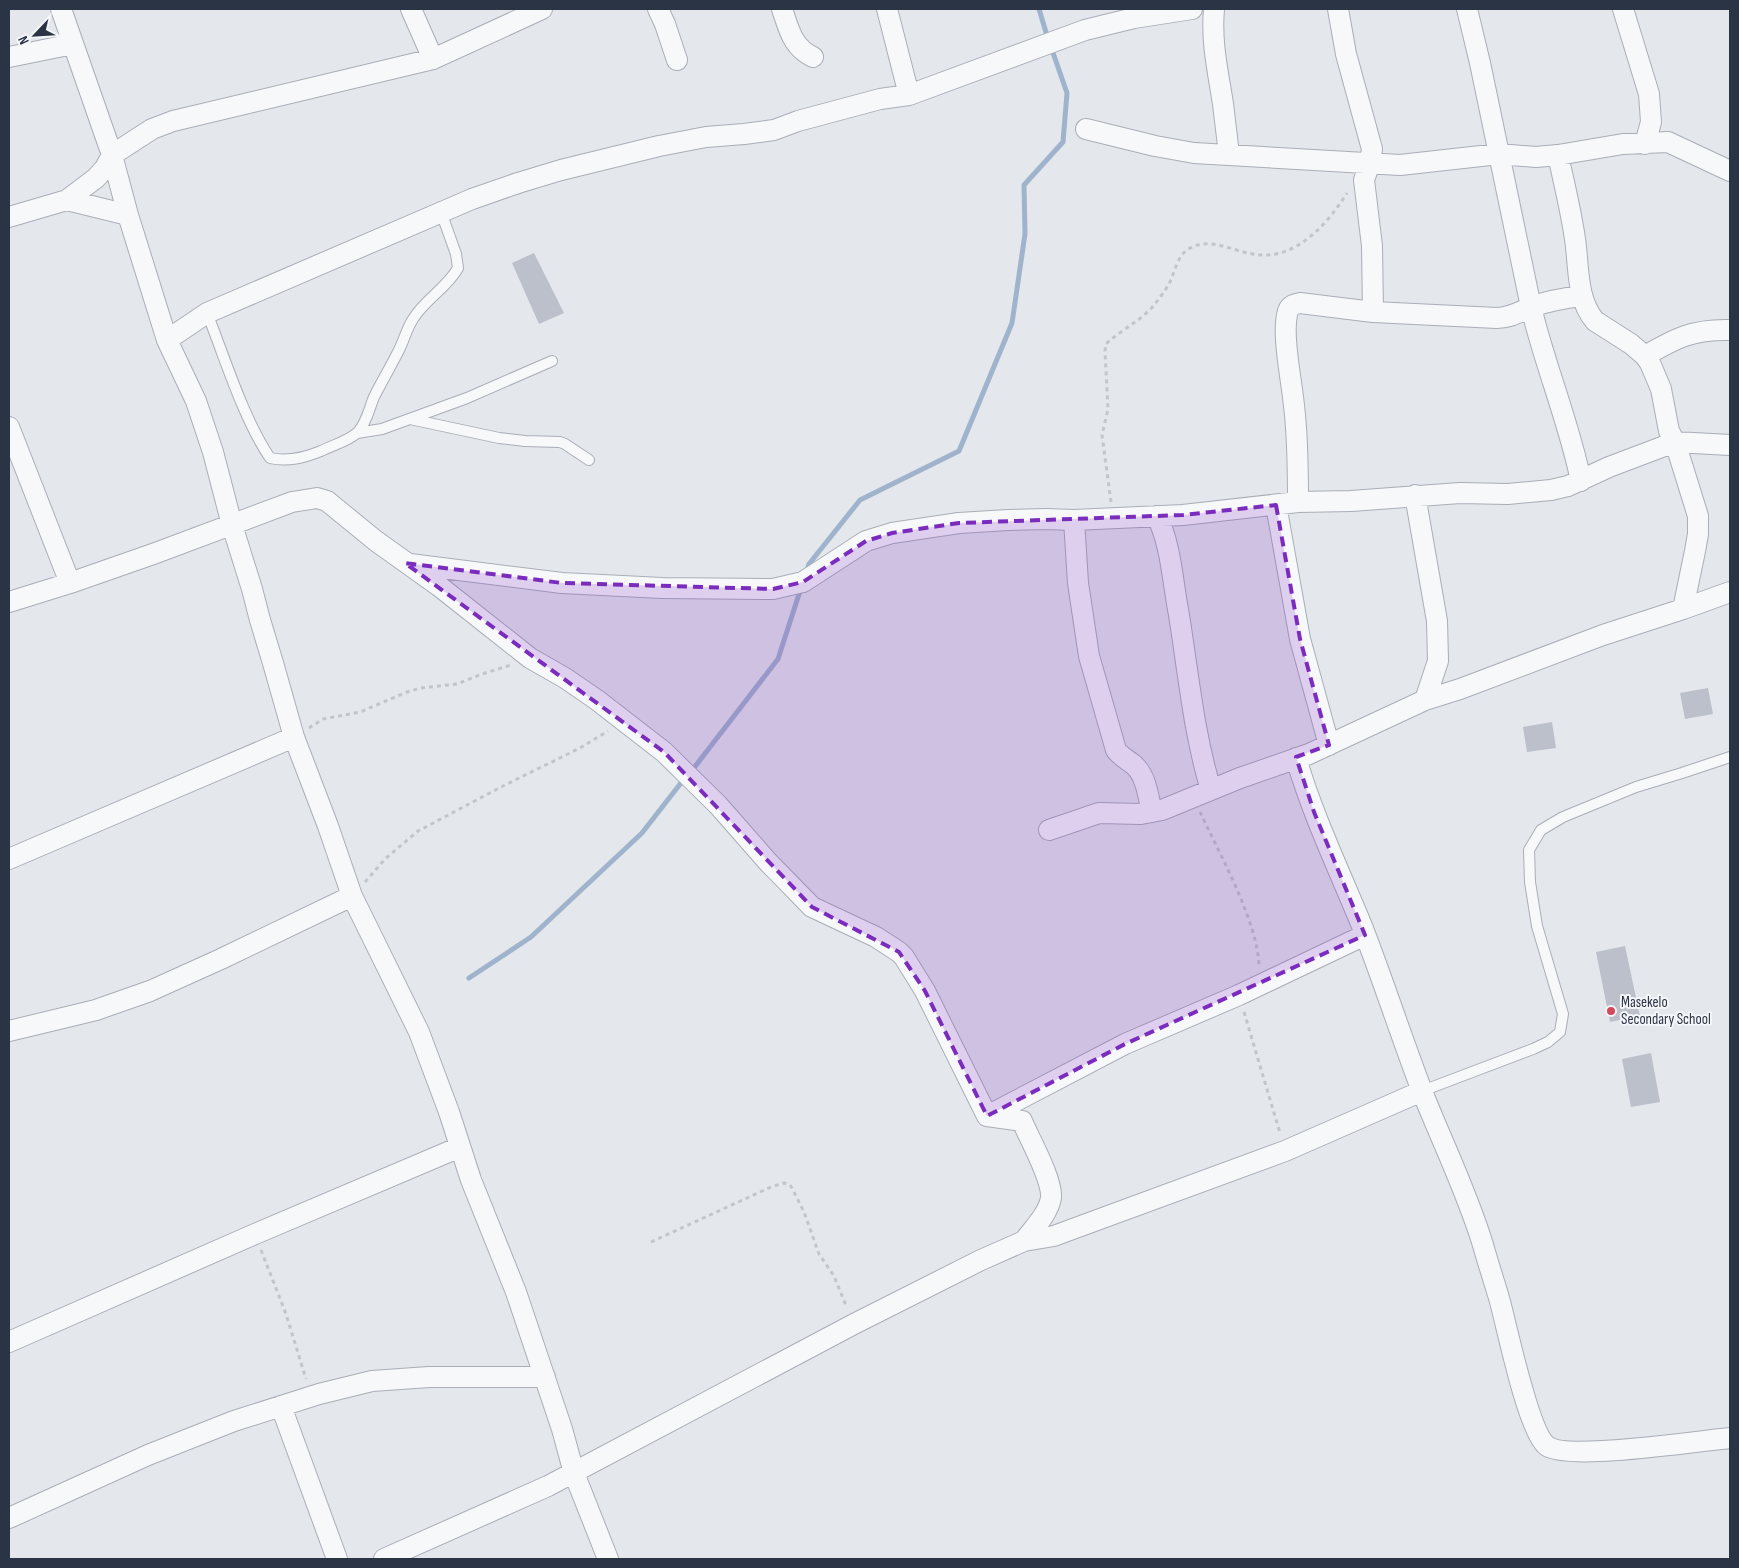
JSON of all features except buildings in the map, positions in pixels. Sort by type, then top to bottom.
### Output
[{"type":"street","points":[[411,9],[433,59]]},
{"type":"street","points":[[9,217],[67,200],[96,178],[105,168],[112,155],[152,129],[173,121],[433,59],[507,16],[542,9]]},
{"type":"street","points":[[658,9],[677,60]]},
{"type":"street","points":[[782,9],[798,46],[804,53],[813,57]]},
{"type":"street","points":[[887,9],[909,95]]},
{"type":"street","points":[[167,340],[207,313],[441,212],[509,186],[561,170],[659,146],[706,137],[774,130],[798,121],[880,99],[909,95],[1085,30],[1134,18],[1192,9]]},
{"type":"street","points":[[1214,9],[1215,64],[1223,103],[1229,154]]},
{"type":"street","points":[[1338,9],[1346,54],[1371,141],[1372,155],[1364,180],[1372,246],[1373,312]]},
{"type":"street","points":[[1467,9],[1536,330],[1576,458],[1581,480]]},
{"type":"street","points":[[1623,9],[1649,94],[1651,122],[1645,144]]},
{"type":"street","points":[[65,10],[73,44],[112,155],[128,215],[167,340],[196,401],[214,452],[232,525],[294,737],[352,896],[419,1032],[484,1214],[516,1292],[562,1429],[574,1473],[608,1559]]},
{"type":"street","points":[[9,57],[73,44]]},
{"type":"street","points":[[1086,129],[1165,148],[1194,152],[1368,167],[1499,154],[1536,157],[1624,144],[1668,142],[1730,171]]},
{"type":"street","points":[[1558,155],[1576,240],[1582,296],[1591,317],[1597,323],[1631,344],[1645,356],[1652,368],[1661,390],[1670,431],[1696,510],[1698,522],[1694,560],[1684,609]]},
{"type":"street","points":[[67,200],[128,215]]},
{"type":"street","points":[[1298,502],[1298,457],[1287,350],[1286,321],[1292,305],[1300,303],[1373,312],[1497,318],[1515,315],[1531,307],[1562,298],[1582,296]]},
{"type":"street","points":[[1645,356],[1675,339],[1697,332],[1730,330]]},
{"type":"street","points":[[9,427],[70,583]]},
{"type":"street","points":[[405,563],[562,583],[662,588],[773,589],[803,582],[866,542],[892,532],[959,523],[1157,516],[1214,512],[1298,502],[1351,501],[1460,493],[1508,494],[1551,490],[1568,486],[1609,467],[1675,442],[1730,445]]},
{"type":"street","points":[[1415,495],[1438,621],[1438,661],[1425,700]]},
{"type":"street","points":[[9,602],[70,583],[292,502],[317,498],[327,501],[530,658],[565,678],[664,752],[688,774],[743,832],[792,888],[812,907],[876,937],[893,947],[904,957],[925,991],[987,1116]]},
{"type":"street","points":[[1276,505],[1300,639],[1329,745]]},
{"type":"street","points":[[1157,516],[1171,559],[1203,763],[1202,794]]},
{"type":"street","points":[[1074,520],[1078,583],[1089,656],[1116,750],[1134,765],[1141,774],[1146,785],[1152,812]]},
{"type":"street","points":[[1049,830],[1099,813],[1141,814],[1152,812],[1329,745],[1425,700],[1460,689],[1603,635],[1730,592]]},
{"type":"street","points":[[9,859],[294,737]]},
{"type":"street","points":[[1296,758],[1314,812],[1365,934],[1422,1091],[1460,1181],[1482,1241],[1531,1417],[1540,1439],[1548,1448],[1574,1452],[1648,1447],[1730,1438]]},
{"type":"street","points":[[9,1031],[96,1010],[150,991],[352,896]]},
{"type":"street","points":[[987,1116],[1125,1044],[1239,995],[1365,934]]},
{"type":"street","points":[[384,1559],[574,1473],[854,1324],[981,1260],[1024,1241],[1054,1236],[1285,1151],[1422,1091]]},
{"type":"street","points":[[987,1116],[1022,1121],[1043,1166],[1051,1189],[1051,1197],[1046,1210],[1024,1241]]},
{"type":"street","points":[[9,1342],[255,1234],[460,1147]]},
{"type":"street","points":[[9,1518],[148,1455],[234,1421],[311,1396],[372,1381],[429,1378],[545,1377]]},
{"type":"street","points":[[281,1406],[337,1559]]},
{"type":"lane","points":[[357,433],[365,421],[374,398],[388,373],[412,320],[420,309],[448,282],[458,268],[456,254],[441,212]]},
{"type":"lane","points":[[207,313],[262,446],[270,458],[283,461],[311,455],[357,433],[382,429],[467,398],[552,361]]},
{"type":"lane","points":[[409,419],[499,438],[560,442],[589,460]]},
{"type":"lane","points":[[1422,1091],[1532,1049],[1548,1042],[1560,1032],[1563,1014],[1537,926],[1530,882],[1529,850],[1541,830],[1563,817],[1636,787],[1682,774],[1730,756]]},
{"type":"path","points":[[1113,518],[1102,435],[1108,409],[1106,344],[1146,315],[1169,283],[1181,256],[1190,248],[1206,243],[1253,254],[1266,255],[1277,255],[1290,250],[1328,220],[1350,188],[1368,167]]},
{"type":"path","points":[[294,737],[322,719],[360,712],[414,690],[457,684],[530,658]]},
{"type":"path","points":[[352,896],[385,860],[418,831],[580,748],[613,729],[623,720]]},
{"type":"path","points":[[1202,794],[1246,914],[1258,954],[1258,969]]},
{"type":"path","points":[[1239,995],[1285,1151]]},
{"type":"path","points":[[651,1242],[780,1183],[786,1183],[792,1188],[804,1212],[819,1254],[834,1276],[854,1324]]},
{"type":"path","points":[[255,1234],[286,1314],[311,1396]]},
{"type":"highlighted area","points":[[1276,505],[1300,639],[1329,745],[1296,757],[1314,812],[1365,935],[1125,1044],[987,1116],[925,991],[899,952],[812,907],[664,752],[405,563],[562,583],[773,589],[803,582],[866,541],[892,533],[959,523],[1183,515]]},
{"type":"waterway","points":[[1039,9],[1048,39]]},
{"type":"waterway","points":[[806,573],[809,564],[860,500],[959,451],[1012,323],[1025,234],[1024,185],[1063,142],[1067,93],[1051,47]]},
{"type":"waterway","points":[[690,773],[778,659],[801,588]]},
{"type":"waterway","points":[[469,978],[531,937],[642,833],[684,779]]},
{"type":"place","name":"Masekelo Secondary School","points":[[1611,1011]]}]
